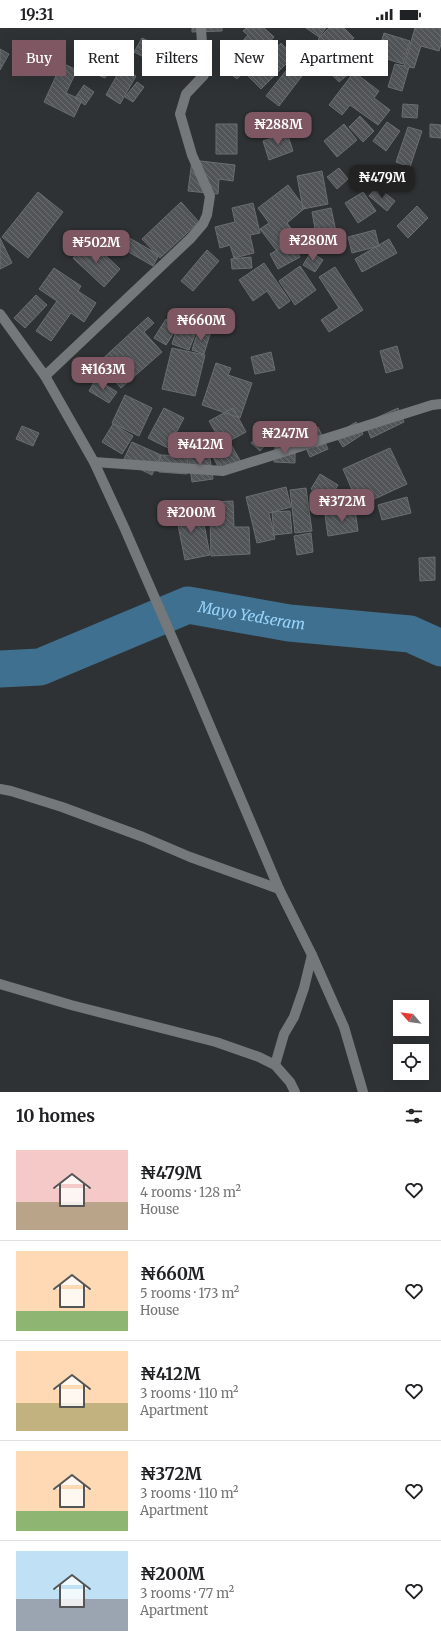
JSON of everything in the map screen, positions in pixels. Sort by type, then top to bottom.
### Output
[{"type":"street","points":[[45,376],[191,238],[203,224],[207,216],[210,196],[192,155],[180,114],[186,94],[204,75],[201,28]]},
{"type":"street","points":[[0,314],[45,376],[94,462],[191,681],[279,889],[312,955],[344,1027],[363,1092]]},
{"type":"street","points":[[94,462],[223,471],[432,405],[441,404]]},
{"type":"street","points":[[0,789],[62,807],[143,837],[190,857],[279,889]]},
{"type":"street","points":[[275,1065],[284,1034],[294,1017],[304,988],[312,955]]},
{"type":"street","points":[[0,984],[71,1005],[216,1042],[259,1056],[275,1065],[290,1082],[295,1092]]},
{"type":"building","points":[[192,28],[222,28],[222,31],[192,32]]},
{"type":"building","points":[[246,28],[264,28],[274,37],[271,40],[244,40],[248,35],[243,31]]},
{"type":"building","points":[[306,28],[326,28],[319,37]]},
{"type":"building","points":[[329,28],[344,28],[354,38],[352,40],[318,39]]},
{"type":"building","points":[[415,28],[441,28],[441,44],[439,51],[421,46],[414,68],[409,67],[402,91],[388,87],[395,64],[404,66]]},
{"type":"building","points":[[384,33],[410,41],[403,64],[388,59],[388,40],[382,40]]},
{"type":"building","points":[[142,38],[146,40],[142,40],[142,56],[134,52]]},
{"type":"building","points":[[281,43],[286,48],[286,64],[278,72],[278,46]]},
{"type":"building","points":[[0,49],[9,54],[0,70]]},
{"type":"building","points":[[66,65],[74,69],[74,76],[66,93],[82,100],[74,117],[44,102],[56,76],[66,76]]},
{"type":"building","points":[[286,71],[286,76],[302,76],[279,106],[266,96]]},
{"type":"building","points":[[117,76],[136,76],[120,104],[106,95]]},
{"type":"building","points":[[248,76],[274,76],[261,89]]},
{"type":"building","points":[[333,76],[346,76],[339,82]]},
{"type":"building","points":[[351,76],[359,76],[379,91],[374,98],[390,110],[378,125],[350,105],[342,115],[329,105]]},
{"type":"building","points":[[137,82],[144,87],[133,102],[125,97]]},
{"type":"building","points":[[84,85],[94,92],[85,105],[75,98]]},
{"type":"building","points":[[403,104],[418,105],[417,118],[402,117]]},
{"type":"building","points":[[360,116],[374,131],[363,142],[349,127]]},
{"type":"building","points":[[387,122],[400,131],[386,151],[373,141]]},
{"type":"building","points":[[216,124],[237,124],[237,154],[216,154]]},
{"type":"building","points":[[344,124],[357,140],[337,157],[324,141]]},
{"type":"building","points":[[430,124],[441,125],[441,138],[430,137]]},
{"type":"building","points":[[408,127],[422,131],[410,167],[396,162]]},
{"type":"building","points":[[287,133],[293,151],[269,160],[263,141]]},
{"type":"building","points":[[192,160],[235,165],[233,181],[219,179],[218,194],[188,191]]},
{"type":"building","points":[[339,168],[348,179],[337,189],[327,177]]},
{"type":"building","points":[[322,171],[328,204],[303,209],[297,176]]},
{"type":"building","points":[[288,185],[305,208],[287,223],[296,235],[276,250],[260,229],[269,223],[258,208]]},
{"type":"building","points":[[377,187],[395,201],[387,211],[369,196]]},
{"type":"building","points":[[38,192],[63,212],[28,258],[2,237]]},
{"type":"building","points":[[363,192],[376,211],[358,223],[345,203]]},
{"type":"building","points":[[181,202],[199,222],[160,258],[142,239]]},
{"type":"building","points":[[253,203],[260,233],[250,235],[254,253],[234,258],[230,245],[220,248],[215,227],[235,222],[232,208]]},
{"type":"building","points":[[417,206],[428,218],[408,238],[397,226]]},
{"type":"building","points":[[331,208],[338,241],[318,245],[312,212]]},
{"type":"building","points":[[375,230],[379,246],[352,253],[348,237]]},
{"type":"building","points":[[126,236],[159,255],[153,266],[120,247]]},
{"type":"building","points":[[0,238],[12,263],[0,269]]},
{"type":"building","points":[[389,239],[397,253],[362,272],[355,259]]},
{"type":"building","points":[[89,240],[120,269],[104,287],[73,258]]},
{"type":"building","points":[[292,242],[300,257],[278,269],[270,254]]},
{"type":"building","points":[[207,250],[219,261],[193,291],[181,281]]},
{"type":"building","points":[[311,252],[323,260],[315,272],[303,265]]},
{"type":"building","points":[[251,257],[252,268],[232,269],[231,259]]},
{"type":"building","points":[[264,263],[290,301],[279,309],[267,291],[253,301],[239,280]]},
{"type":"building","points":[[300,266],[316,290],[295,305],[279,281]]},
{"type":"building","points":[[335,267],[363,310],[329,332],[321,320],[339,308],[319,277]]},
{"type":"building","points":[[54,268],[81,286],[78,291],[96,303],[84,322],[71,313],[51,341],[36,331],[57,301],[39,289]]},
{"type":"building","points":[[36,295],[47,305],[25,328],[14,318]]},
{"type":"building","points":[[148,317],[154,323],[144,332],[162,352],[121,388],[98,363]]},
{"type":"building","points":[[166,319],[178,326],[166,345],[154,338]]},
{"type":"building","points":[[178,325],[196,332],[189,350],[172,344]]},
{"type":"building","points":[[198,331],[210,334],[204,354],[192,350]]},
{"type":"building","points":[[397,346],[403,368],[386,373],[380,351]]},
{"type":"building","points":[[172,348],[205,355],[195,396],[162,389]]},
{"type":"building","points":[[271,352],[275,370],[255,374],[251,357]]},
{"type":"building","points":[[216,363],[231,368],[228,375],[252,383],[240,418],[202,405]]},
{"type":"building","points":[[96,379],[117,392],[109,403],[89,391]]},
{"type":"building","points":[[125,395],[152,408],[139,436],[112,423]]},
{"type":"building","points":[[164,408],[184,418],[168,448],[148,438]]},
{"type":"building","points":[[233,408],[246,432],[229,441],[241,462],[221,472],[205,442],[217,435],[209,421]]},
{"type":"building","points":[[398,408],[404,422],[371,438],[365,423]]},
{"type":"building","points":[[356,422],[363,434],[343,447],[335,435]]},
{"type":"building","points":[[113,424],[133,436],[122,454],[102,442]]},
{"type":"building","points":[[22,426],[39,433],[33,446],[16,439]]},
{"type":"building","points":[[265,427],[274,435],[260,451],[251,443]]},
{"type":"building","points":[[318,427],[328,449],[310,457],[300,435]]},
{"type":"building","points":[[132,442],[161,455],[152,475],[123,461]]},
{"type":"building","points":[[275,447],[295,447],[295,463],[274,462]]},
{"type":"building","points":[[390,448],[407,484],[359,506],[343,469]]},
{"type":"building","points":[[209,451],[213,479],[192,482],[188,454]]},
{"type":"building","points":[[160,455],[188,456],[187,474],[159,472]]},
{"type":"building","points":[[320,474],[338,485],[329,500],[311,489]]},
{"type":"building","points":[[286,487],[291,507],[269,513],[275,539],[257,543],[246,497]]},
{"type":"building","points":[[306,488],[312,531],[295,533],[290,490]]},
{"type":"building","points":[[407,497],[411,513],[382,520],[378,505]]},
{"type":"building","points":[[233,501],[234,527],[249,527],[250,554],[211,556],[210,516],[190,517],[190,503]]},
{"type":"building","points":[[187,502],[191,522],[203,519],[210,555],[185,560],[174,505]]},
{"type":"building","points":[[355,510],[358,531],[328,536],[325,515]]},
{"type":"building","points":[[290,511],[292,533],[274,535],[272,512]]},
{"type":"building","points":[[311,533],[313,552],[297,555],[294,536]]},
{"type":"building","points":[[435,557],[435,580],[420,581],[419,558]]},
{"type":"waterway","name":"Mayo Yedseram","points":[[0,669],[40,667],[188,605],[289,623],[410,634],[441,648]]}]
